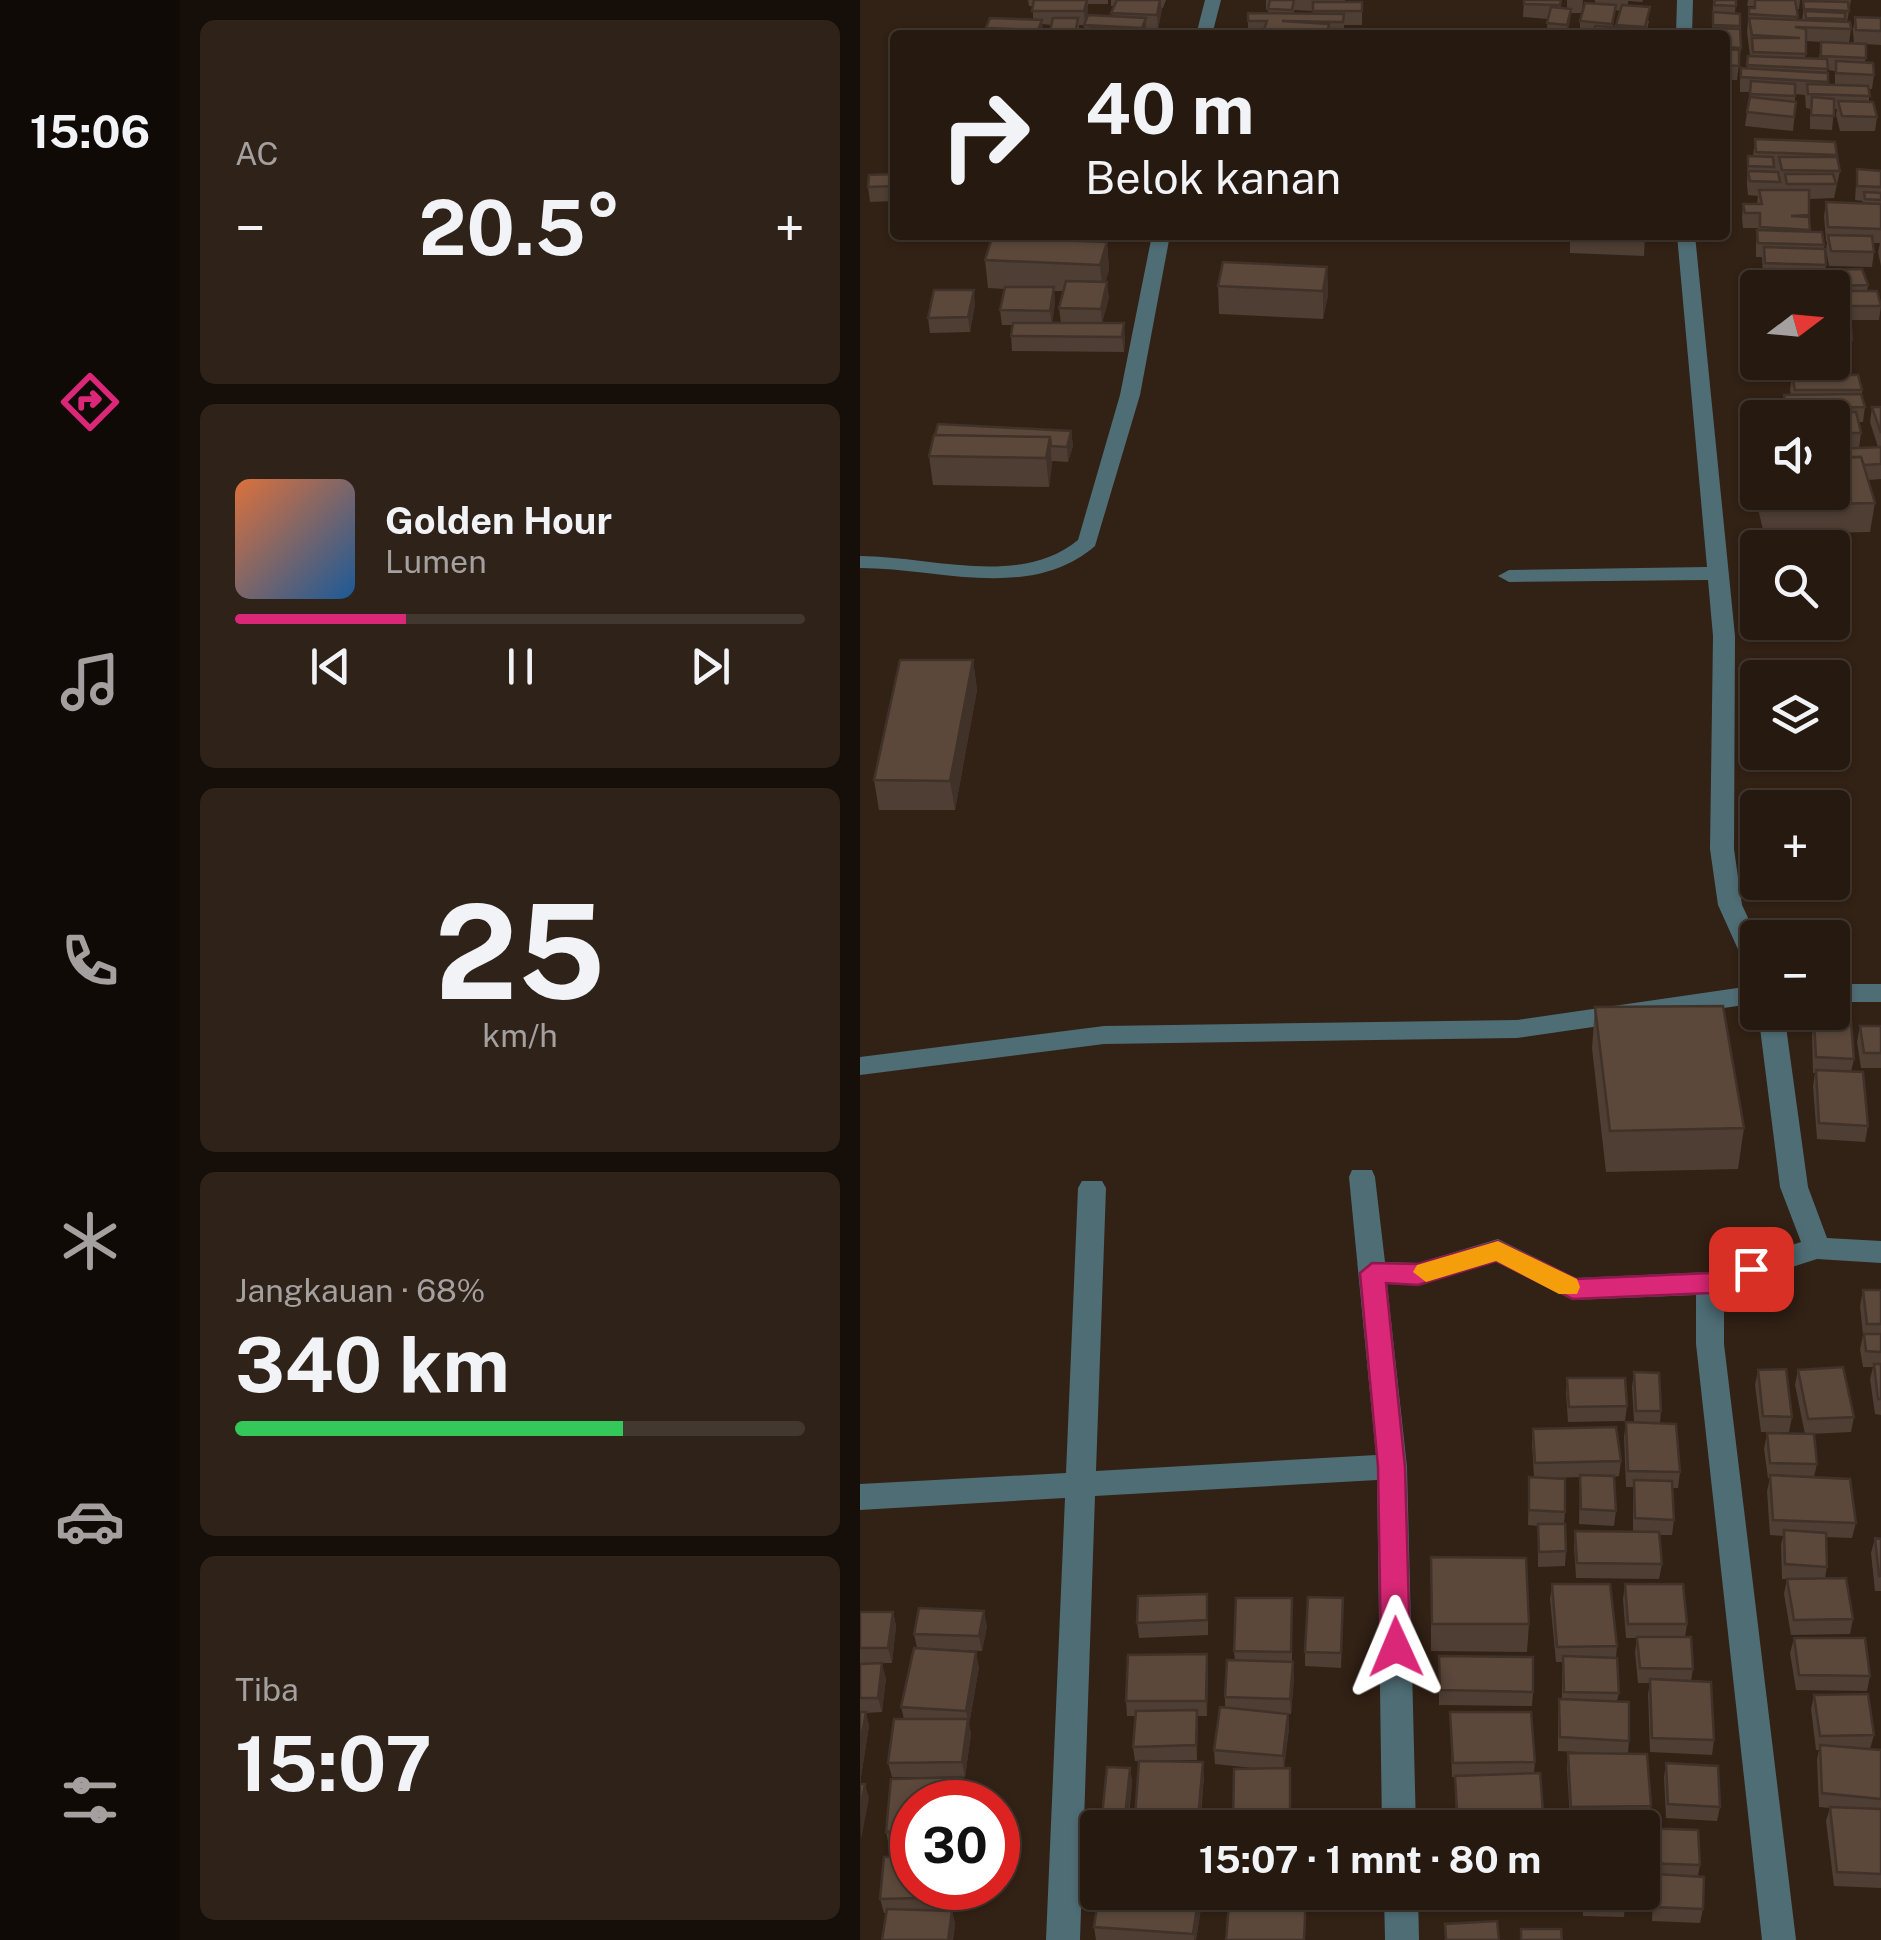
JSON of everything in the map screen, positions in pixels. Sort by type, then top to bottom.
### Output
[{"type":"street","points":[[1205,30],[1213,0]]},
{"type":"street","points":[[1684,30],[1685,0]]},
{"type":"street","points":[[860,562],[886,560],[1031,572],[1076,558],[1088,542],[1130,394],[1160,240]]},
{"type":"street","points":[[1686,240],[1719,573],[1724,695],[1722,849],[1730,905],[1740,928]]},
{"type":"street","points":[[1509,576],[1719,573]]},
{"type":"street","points":[[1850,993],[1881,993]]},
{"type":"street","points":[[860,1066],[1104,1035],[1517,1029],[1740,997]]},
{"type":"street","points":[[1773,1030],[1794,1187],[1817,1248]]},
{"type":"street","points":[[1362,1178],[1392,1467],[1399,1810]]},
{"type":"street","points":[[1062,1940],[1077,1482],[1092,1188]]},
{"type":"street","points":[[1372,1273],[1418,1274],[1498,1250],[1573,1289],[1710,1283],[1817,1248],[1881,1252]]},
{"type":"street","points":[[1710,1283],[1710,1344],[1779,1940]]},
{"type":"street","points":[[860,1497],[1392,1467]]},
{"type":"street","points":[[1401,1910],[1402,1940]]},
{"type":"building","points":[[1034,0],[1087,0],[1084,11],[1032,11]]},
{"type":"building","points":[[1117,0],[1160,0],[1157,15],[1111,13]]},
{"type":"building","points":[[1270,0],[1294,0],[1292,10],[1268,9]]},
{"type":"building","points":[[1524,0],[1561,0],[1560,5],[1524,4]]},
{"type":"building","points":[[1715,0],[1736,0],[1736,6],[1714,5]]},
{"type":"building","points":[[1755,0],[1795,0],[1798,17],[1749,14],[1749,8],[1755,8]]},
{"type":"building","points":[[1803,1],[1848,2],[1849,11],[1804,9]]},
{"type":"building","points":[[1313,2],[1362,2],[1362,11],[1313,11]]},
{"type":"building","points":[[1585,3],[1616,5],[1612,24],[1580,21]]},
{"type":"building","points":[[1622,5],[1650,7],[1645,27],[1616,25]]},
{"type":"building","points":[[1551,7],[1571,9],[1567,25],[1547,23]]},
{"type":"building","points":[[1805,11],[1845,13],[1845,19],[1806,18]]},
{"type":"building","points":[[1713,12],[1740,14],[1740,26],[1713,25]]},
{"type":"building","points":[[1248,13],[1344,14],[1343,22],[1282,21],[1329,24],[1328,30],[1264,30],[1267,21],[1248,21]]},
{"type":"building","points":[[1088,15],[1146,18],[1142,28],[1084,25]]},
{"type":"building","points":[[1855,17],[1881,18],[1881,31],[1856,30]]},
{"type":"building","points":[[990,18],[1042,20],[1038,30],[986,28]]},
{"type":"building","points":[[1053,18],[1078,18],[1076,30],[1050,30]]},
{"type":"building","points":[[1749,18],[1850,22],[1851,29],[1795,27],[1806,29],[1806,54],[1753,52],[1752,38],[1800,38],[1752,35]]},
{"type":"building","points":[[1595,26],[1646,29],[1646,30],[1595,30]]},
{"type":"building","points":[[1740,29],[1741,48],[1730,47],[1730,30],[1714,30]]},
{"type":"building","points":[[1821,42],[1866,44],[1866,58],[1821,56]]},
{"type":"building","points":[[1730,49],[1739,50],[1739,66],[1730,65]]},
{"type":"building","points":[[1748,56],[1827,59],[1828,69],[1747,65]]},
{"type":"building","points":[[1836,61],[1873,63],[1874,75],[1836,73]]},
{"type":"building","points":[[1741,68],[1828,73],[1828,82],[1741,77]]},
{"type":"building","points":[[1751,81],[1795,84],[1795,96],[1750,94]]},
{"type":"building","points":[[1807,84],[1868,86],[1870,96],[1808,94]]},
{"type":"building","points":[[1750,97],[1796,102],[1794,117],[1747,112]]},
{"type":"building","points":[[1812,97],[1834,99],[1834,116],[1811,115]]},
{"type":"building","points":[[1838,101],[1873,102],[1877,117],[1842,116]]},
{"type":"building","points":[[1755,139],[1835,142],[1837,155],[1756,152]]},
{"type":"building","points":[[1748,156],[1773,157],[1774,167],[1748,166]]},
{"type":"building","points":[[1779,157],[1837,157],[1840,171],[1782,170]]},
{"type":"building","points":[[1857,169],[1881,171],[1881,187],[1857,186]]},
{"type":"building","points":[[1748,171],[1778,172],[1780,182],[1750,181]]},
{"type":"building","points":[[890,174],[890,186],[868,187],[869,175]]},
{"type":"building","points":[[1785,174],[1833,174],[1836,184],[1787,184]]},
{"type":"building","points":[[1759,190],[1809,190],[1809,215],[1791,216],[1809,217],[1810,230],[1760,227],[1760,213],[1745,213],[1743,204],[1762,204]]},
{"type":"building","points":[[1864,192],[1881,193],[1881,200],[1865,199]]},
{"type":"building","points":[[1826,202],[1881,204],[1881,229],[1828,227]]},
{"type":"building","points":[[1757,230],[1822,232],[1824,245],[1758,243]]},
{"type":"building","points":[[1828,235],[1872,236],[1874,252],[1831,251]]},
{"type":"building","points":[[991,240],[1107,242],[1100,265],[985,260]]},
{"type":"building","points":[[1764,247],[1825,249],[1826,265],[1765,263]]},
{"type":"building","points":[[1223,262],[1327,267],[1323,291],[1218,286]]},
{"type":"building","points":[[1862,269],[1868,285],[1850,286],[1850,270],[1831,270]]},
{"type":"building","points":[[1066,281],[1107,282],[1101,309],[1059,308]]},
{"type":"building","points":[[1005,287],[1054,287],[1050,311],[1000,310]]},
{"type":"building","points":[[934,290],[974,290],[968,317],[928,318]]},
{"type":"building","points":[[1850,291],[1877,291],[1881,306],[1850,306]]},
{"type":"building","points":[[1013,323],[1124,323],[1122,337],[1011,336]]},
{"type":"building","points":[[1850,375],[1858,375],[1862,390],[1795,390],[1793,380],[1850,380]]},
{"type":"building","points":[[1861,394],[1865,407],[1850,407],[1850,400],[1785,400],[1784,395]]},
{"type":"building","points":[[1872,407],[1881,407],[1881,433]]},
{"type":"building","points":[[1850,412],[1856,412],[1861,433],[1850,433]]},
{"type":"building","points":[[938,424],[1071,431],[1067,447],[1051,446],[1050,437],[935,435]]},
{"type":"building","points":[[934,435],[1050,437],[1046,458],[929,456]]},
{"type":"building","points":[[1881,447],[1881,464],[1864,465],[1861,457],[1850,457],[1850,448]]},
{"type":"building","points":[[1850,457],[1861,457],[1875,503],[1850,503]]},
{"type":"building","points":[[900,660],[973,660],[950,781],[874,780]]},
{"type":"building","points":[[1723,1006],[1744,1128],[1610,1131],[1595,1007]]},
{"type":"building","points":[[1851,1022],[1854,1059],[1816,1057],[1815,1030],[1850,1030]]},
{"type":"building","points":[[1860,1026],[1881,1026],[1881,1053],[1864,1053]]},
{"type":"building","points":[[1816,1070],[1863,1072],[1868,1126],[1819,1123]]},
{"type":"building","points":[[1863,1290],[1881,1290],[1881,1324],[1867,1324]]},
{"type":"building","points":[[1864,1334],[1881,1334],[1881,1352],[1866,1351]]},
{"type":"building","points":[[1874,1364],[1881,1364],[1881,1399],[1878,1399]]},
{"type":"building","points":[[1843,1367],[1854,1417],[1808,1419],[1798,1370]]},
{"type":"building","points":[[1786,1369],[1792,1417],[1763,1416],[1758,1370]]},
{"type":"building","points":[[1634,1372],[1659,1373],[1661,1411],[1636,1411]]},
{"type":"building","points":[[1567,1378],[1625,1378],[1627,1406],[1569,1407]]},
{"type":"building","points":[[1626,1422],[1676,1424],[1680,1472],[1628,1471]]},
{"type":"building","points":[[1616,1427],[1621,1461],[1535,1463],[1533,1429]]},
{"type":"building","points":[[1767,1433],[1814,1434],[1817,1464],[1770,1463]]},
{"type":"building","points":[[1580,1475],[1614,1476],[1616,1511],[1581,1509]]},
{"type":"building","points":[[1770,1475],[1850,1479],[1856,1523],[1773,1520]]},
{"type":"building","points":[[1529,1477],[1565,1479],[1565,1512],[1529,1510]]},
{"type":"building","points":[[1634,1480],[1672,1481],[1674,1520],[1635,1518]]},
{"type":"building","points":[[1538,1524],[1565,1524],[1566,1551],[1539,1552]]},
{"type":"building","points":[[1784,1530],[1826,1533],[1827,1567],[1785,1564]]},
{"type":"building","points":[[1575,1531],[1659,1532],[1662,1564],[1577,1563]]},
{"type":"building","points":[[1875,1538],[1881,1539],[1881,1576],[1879,1576]]},
{"type":"building","points":[[1431,1557],[1526,1558],[1529,1624],[1432,1624]]},
{"type":"building","points":[[1846,1578],[1853,1619],[1794,1620],[1787,1579]]},
{"type":"building","points":[[1552,1584],[1610,1584],[1617,1646],[1557,1647]]},
{"type":"building","points":[[1625,1584],[1683,1584],[1687,1624],[1628,1624]]},
{"type":"building","points":[[1207,1594],[1207,1620],[1137,1623],[1138,1596]]},
{"type":"building","points":[[1308,1597],[1343,1598],[1341,1653],[1305,1652]]},
{"type":"building","points":[[1236,1598],[1292,1598],[1291,1652],[1234,1651]]},
{"type":"building","points":[[919,1608],[984,1611],[979,1636],[914,1634]]},
{"type":"building","points":[[860,1612],[893,1612],[888,1648],[860,1648]]},
{"type":"building","points":[[1637,1637],[1691,1637],[1693,1669],[1640,1668]]},
{"type":"building","points":[[1794,1638],[1865,1638],[1870,1676],[1799,1675]]},
{"type":"building","points":[[914,1648],[976,1652],[966,1711],[901,1707]]},
{"type":"building","points":[[1207,1654],[1206,1701],[1126,1701],[1128,1655]]},
{"type":"building","points":[[1439,1656],[1533,1657],[1533,1692],[1440,1690]]},
{"type":"building","points":[[1563,1656],[1617,1658],[1619,1693],[1564,1692]]},
{"type":"building","points":[[1227,1660],[1293,1662],[1290,1699],[1225,1697]]},
{"type":"building","points":[[882,1663],[878,1698],[860,1698],[860,1664]]},
{"type":"building","points":[[1650,1679],[1711,1682],[1714,1740],[1652,1738]]},
{"type":"building","points":[[1868,1694],[1874,1735],[1820,1736],[1814,1695]]},
{"type":"building","points":[[1559,1699],[1629,1702],[1629,1741],[1560,1737]]},
{"type":"building","points":[[1220,1707],[1288,1714],[1283,1756],[1214,1750]]},
{"type":"building","points":[[1197,1710],[1196,1745],[1133,1747],[1136,1711]]},
{"type":"building","points":[[860,1712],[866,1712],[860,1745]]},
{"type":"building","points":[[1450,1712],[1531,1712],[1535,1762],[1453,1763]]},
{"type":"building","points":[[894,1719],[968,1719],[962,1762],[888,1763]]},
{"type":"building","points":[[1820,1745],[1881,1750],[1881,1799],[1822,1793]]},
{"type":"building","points":[[1568,1753],[1647,1754],[1651,1806],[1571,1807]]},
{"type":"building","points":[[1139,1761],[1203,1762],[1199,1810],[1136,1810]]},
{"type":"building","points":[[1666,1763],[1718,1766],[1720,1807],[1668,1804]]},
{"type":"building","points":[[1107,1767],[1130,1768],[1126,1810],[1103,1810]]},
{"type":"building","points":[[1290,1768],[1290,1810],[1233,1810],[1234,1769]]},
{"type":"building","points":[[1540,1773],[1543,1810],[1457,1810],[1455,1776]]},
{"type":"building","points":[[963,1777],[963,1780],[891,1779]]},
{"type":"building","points":[[860,1784],[865,1784],[860,1810]]},
{"type":"building","points":[[890,1790],[890,1832],[886,1832]]},
{"type":"building","points":[[1830,1807],[1881,1809],[1881,1874],[1837,1872]]},
{"type":"building","points":[[1660,1829],[1698,1830],[1700,1865],[1660,1864]]},
{"type":"building","points":[[884,1857],[890,1857],[890,1899],[880,1899]]},
{"type":"building","points":[[1660,1874],[1704,1877],[1703,1909],[1660,1907]]},
{"type":"building","points":[[887,1909],[952,1911],[948,1940],[882,1940]]},
{"type":"building","points":[[1096,1910],[1197,1910],[1193,1934],[1094,1927]]},
{"type":"building","points":[[1228,1910],[1305,1910],[1304,1940],[1226,1940]]},
{"type":"building","points":[[1497,1921],[1499,1940],[1446,1940],[1445,1924]]},
{"type":"building","points":[[1521,1929],[1561,1929],[1562,1940],[1521,1940]]},
{"type":"slow traffic","points":[[1426,1272],[1498,1250],[1568,1287]]},
{"type":"route","points":[[1396,1647],[1392,1467],[1372,1273],[1418,1274],[1498,1250],[1573,1289],[1710,1283],[1751,1269]]}]
